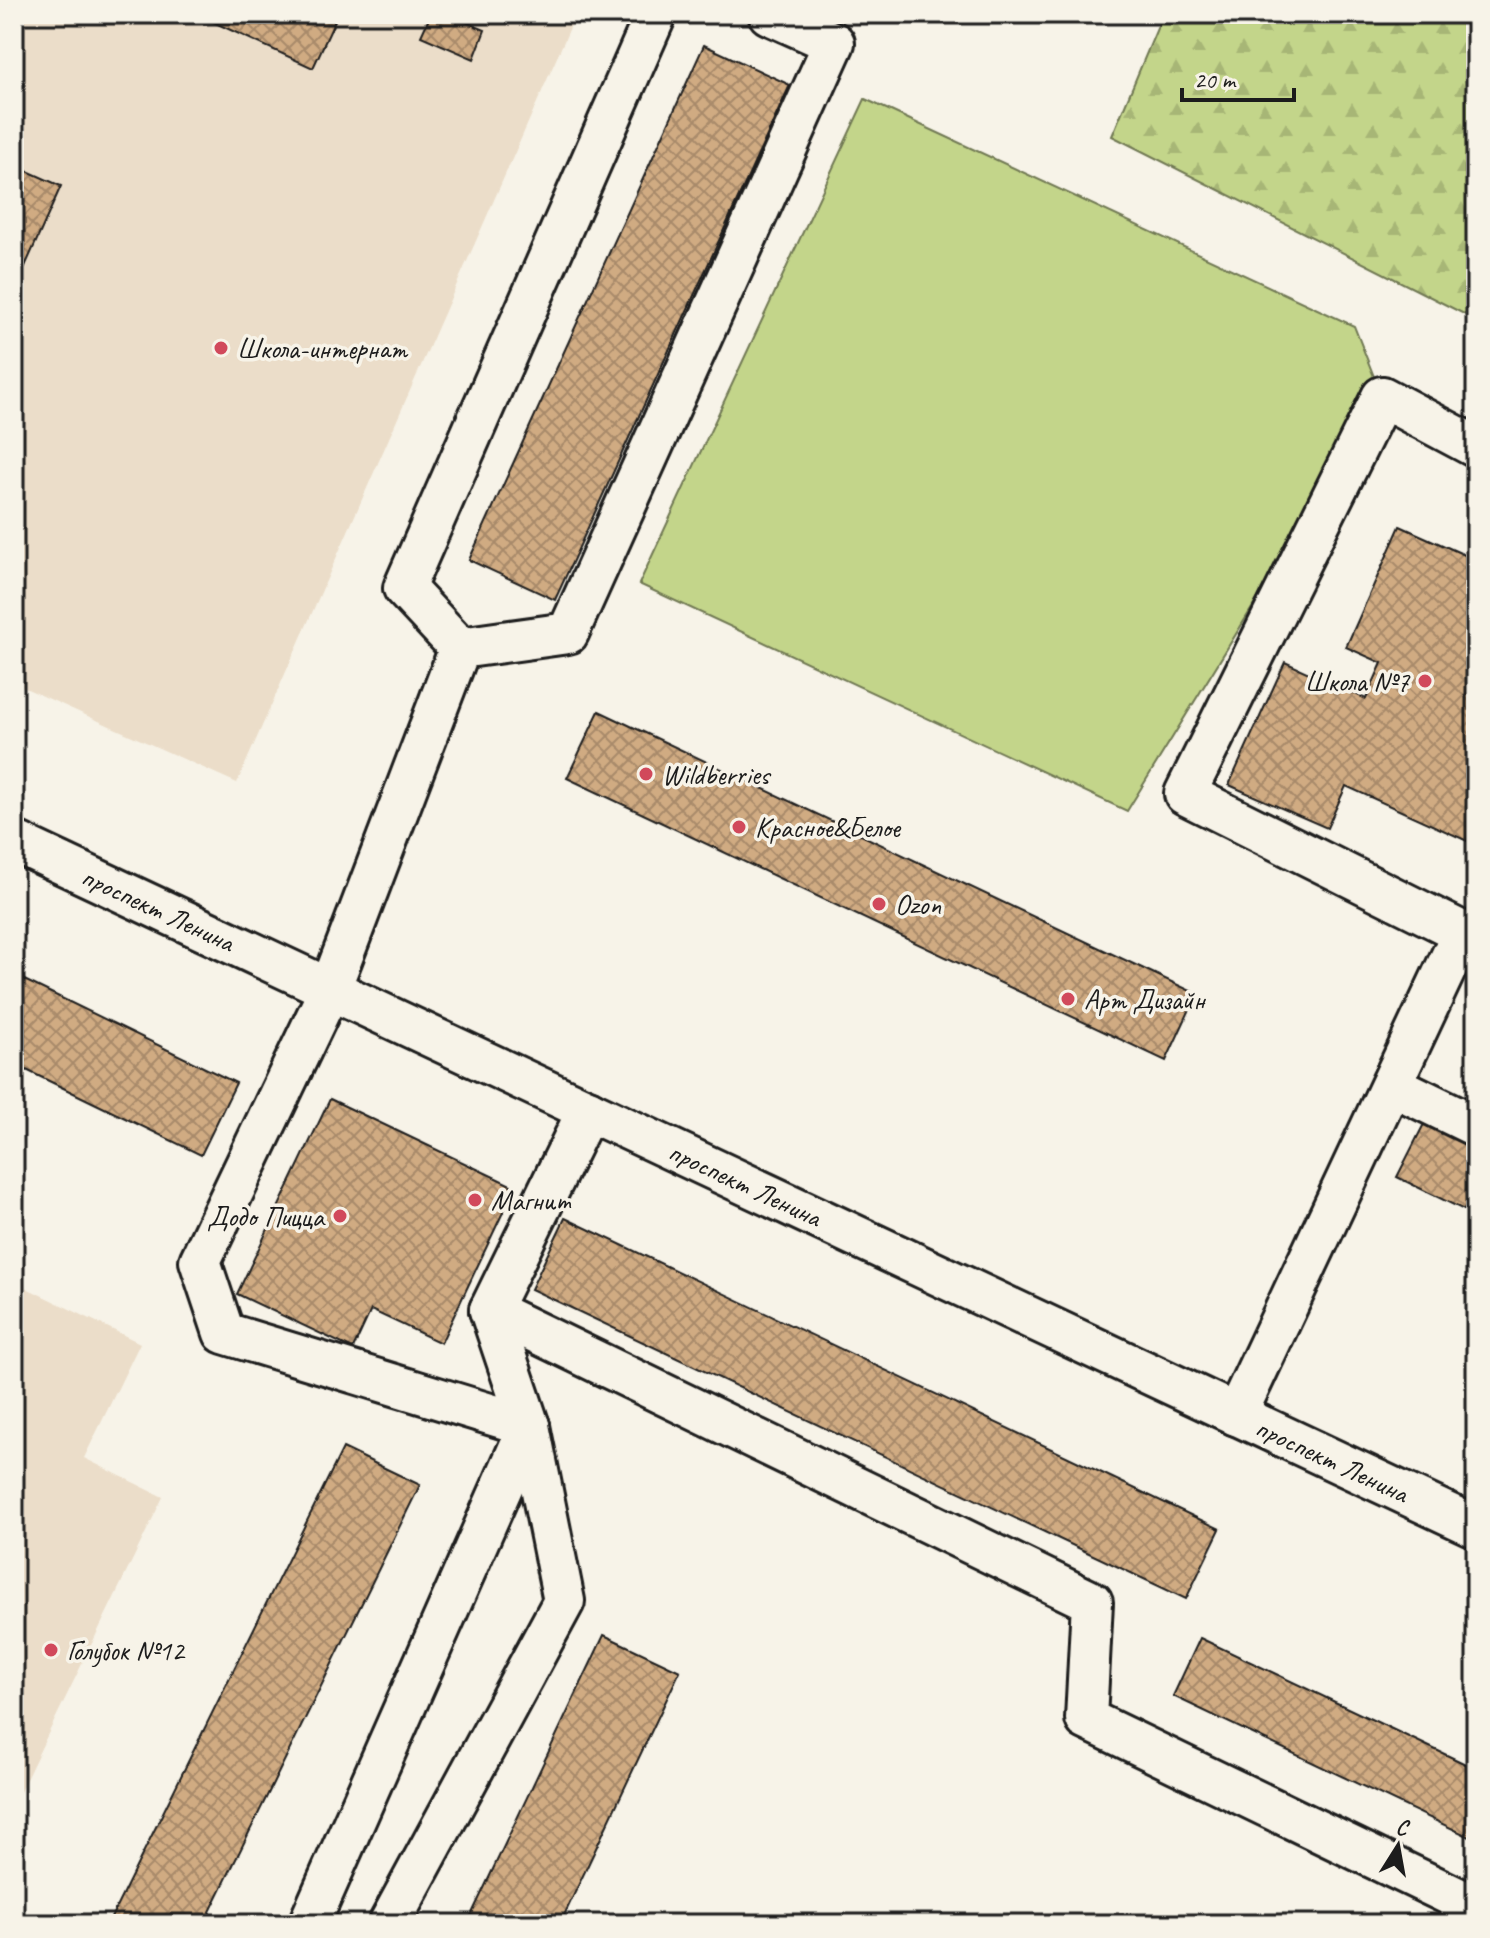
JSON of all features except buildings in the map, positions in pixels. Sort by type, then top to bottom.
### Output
[{"type":"street","points":[[460,648],[404,588],[656,14]]},
{"type":"street","points":[[460,648],[568,633],[834,43],[769,14]]},
{"type":"street","points":[[1236,1415],[1392,1085],[1469,936],[1185,794],[1382,397],[1476,447]]},
{"type":"street","points":[[460,648],[330,989],[200,1261],[224,1333],[529,1426]]},
{"type":"street","name":"проспект Ленина","points":[[14,841],[1476,1527]]},
{"type":"street","points":[[1392,1085],[1476,1126]]},
{"type":"street","points":[[389,1924],[564,1601],[529,1426],[490,1310],[588,1110]]},
{"type":"street","points":[[490,1310],[1092,1602],[1086,1719],[1476,1907]]},
{"type":"street","points":[[309,1924],[529,1426]]},
{"type":"shaded area","name":"Школа-интернат","points":[[14,14],[576,14],[237,783],[14,683]]},
{"type":"shaded area","name":"Голубок №12","points":[[14,1282],[140,1343],[84,1458],[163,1497],[14,1804]]},
{"type":"green space","points":[[1163,14],[1476,14],[1476,320],[1112,136]]},
{"type":"green space","points":[[865,99],[1354,326],[1382,397],[1127,811],[639,584]]},
{"type":"place","name":"Школа-интернат","points":[[221,348]]},
{"type":"place","name":"Школа №7","points":[[1425,681]]},
{"type":"place","name":"Wildberries","points":[[646,774]]},
{"type":"place","name":"Красное&Белое","points":[[739,827]]},
{"type":"place","name":"Ozon","points":[[879,904]]},
{"type":"place","name":"Арт Дизайн","points":[[1068,999]]},
{"type":"place","name":"Магнит","points":[[475,1200]]},
{"type":"place","name":"Додо Пицца","points":[[340,1216]]},
{"type":"place","name":"Голубок №12","points":[[51,1650]]}]
